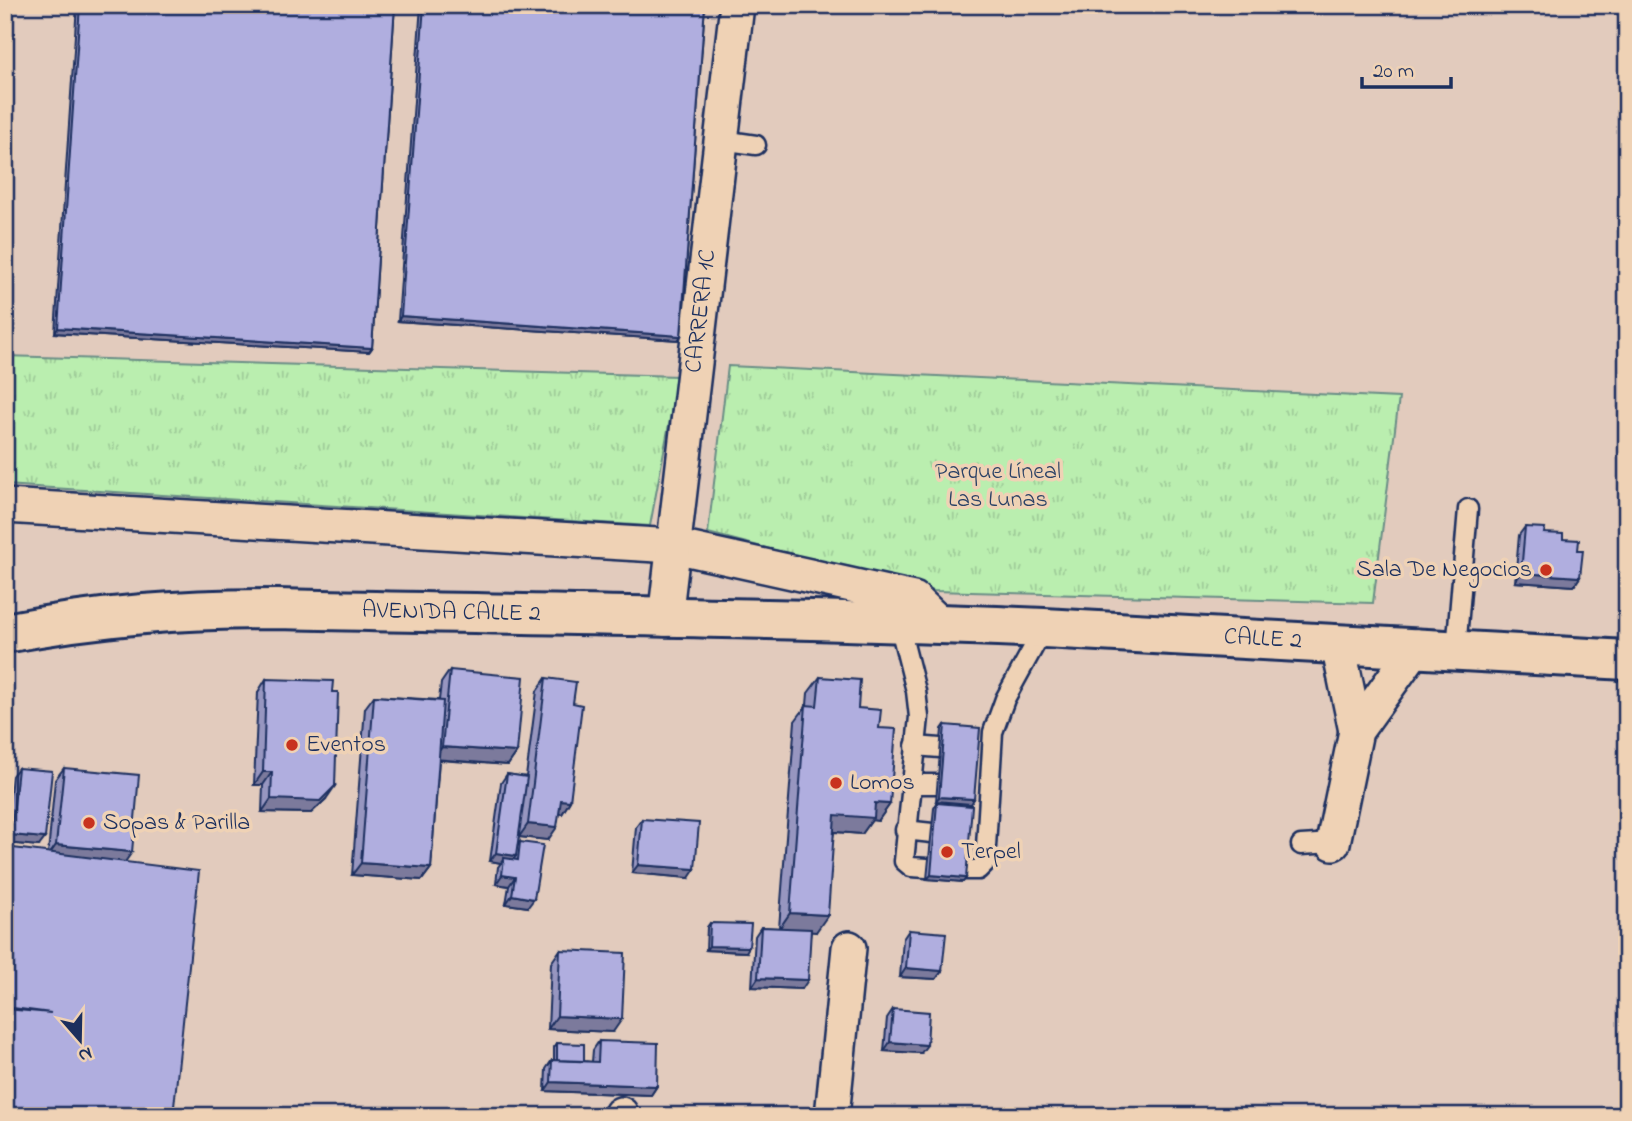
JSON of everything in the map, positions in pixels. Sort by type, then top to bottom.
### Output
[{"type":"main road","name":"AVENIDA CALLE 2","points":[[5,633],[86,618],[183,608],[899,624]]},
{"type":"main road","name":"CALLE 2","points":[[899,624],[1044,628],[1338,645],[1417,646],[1627,660]]},
{"type":"street","name":"CARRERA 1C","points":[[665,619],[737,5]]},
{"type":"street","points":[[5,506],[674,546],[914,599],[940,625]]},
{"type":"street","points":[[1338,645],[1356,731]]},
{"type":"street","points":[[1317,844],[1356,731],[1417,646]]},
{"type":"street","points":[[832,1116],[849,947]]},
{"type":"lane","points":[[722,140],[756,145]]},
{"type":"lane","points":[[1456,650],[1468,509]]},
{"type":"lane","points":[[899,624],[916,691],[919,718],[905,830],[906,865],[928,868]]},
{"type":"lane","points":[[963,870],[983,867],[988,836],[982,787],[984,752],[1005,699],[1044,628]]},
{"type":"lane","points":[[915,746],[940,748]]},
{"type":"lane","points":[[910,784],[938,784]]},
{"type":"lane","points":[[905,830],[932,833]]},
{"type":"lane","points":[[967,836],[988,836]]},
{"type":"green space","points":[[5,356],[678,376],[650,526],[5,485]]},
{"type":"green space","name":"Parque Líneal Las Lunas","points":[[728,366],[1399,398],[1373,603],[934,591],[708,533]]},
{"type":"building","points":[[80,5],[395,5],[372,348],[58,328]]},
{"type":"building","points":[[424,5],[705,5],[681,336],[401,316]]},
{"type":"building","name":"Sala De Negocios","points":[[1525,527],[1545,528],[1544,533],[1563,534],[1563,539],[1579,540],[1578,550],[1583,550],[1580,577],[1521,573]]},
{"type":"building","points":[[450,670],[524,677],[517,752],[442,747]]},
{"type":"building","name":"Lomos","points":[[820,677],[860,680],[858,708],[881,710],[879,728],[896,729],[890,804],[875,803],[874,818],[835,815],[828,915],[790,913],[806,705],[817,706]]},
{"type":"building","points":[[546,678],[576,682],[573,703],[582,705],[570,801],[561,800],[557,827],[528,824]]},
{"type":"building","name":"Eventos","points":[[266,679],[333,681],[332,692],[338,692],[335,786],[320,801],[271,799],[272,772],[263,772]]},
{"type":"building","points":[[374,696],[443,701],[431,868],[361,863]]},
{"type":"building","name":"Terpel","points":[[945,725],[980,728],[974,799],[939,797]]},
{"type":"building","points":[[18,768],[52,771],[45,838],[11,835]]},
{"type":"building","name":"Sopas & Parilla","points":[[64,768],[139,775],[132,852],[56,845]]},
{"type":"building","points":[[507,774],[527,777],[516,856],[496,853]]},
{"type":"building","name":"Terpel","points":[[937,803],[972,806],[966,878],[931,875]]},
{"type":"building","points":[[642,819],[699,823],[695,869],[638,865]]},
{"type":"building","points":[[520,842],[543,845],[534,899],[512,895],[515,877],[502,875],[504,858],[518,860]]},
{"type":"building","points":[[5,847],[199,871],[173,1116],[5,1116],[5,1009],[51,1013],[5,1007]]},
{"type":"building","points":[[710,923],[751,924],[749,947],[709,946]]},
{"type":"building","points":[[761,927],[811,929],[808,980],[758,978]]},
{"type":"building","points":[[909,930],[946,933],[942,971],[906,968]]},
{"type":"building","points":[[560,950],[625,953],[622,1019],[557,1016]]},
{"type":"building","points":[[893,1009],[929,1012],[927,1045],[890,1042]]},
{"type":"building","points":[[599,1041],[658,1043],[657,1086],[551,1082],[552,1060],[598,1062]]},
{"type":"building","points":[[557,1043],[584,1044],[584,1061],[557,1060]]},
{"type":"place","name":"Sala De Negocios","points":[[1546,570]]},
{"type":"place","name":"Eventos","points":[[292,745]]},
{"type":"place","name":"Lomos","points":[[836,783]]},
{"type":"place","name":"Sopas & Parilla","points":[[89,823]]},
{"type":"place","name":"Terpel","points":[[947,852]]}]
